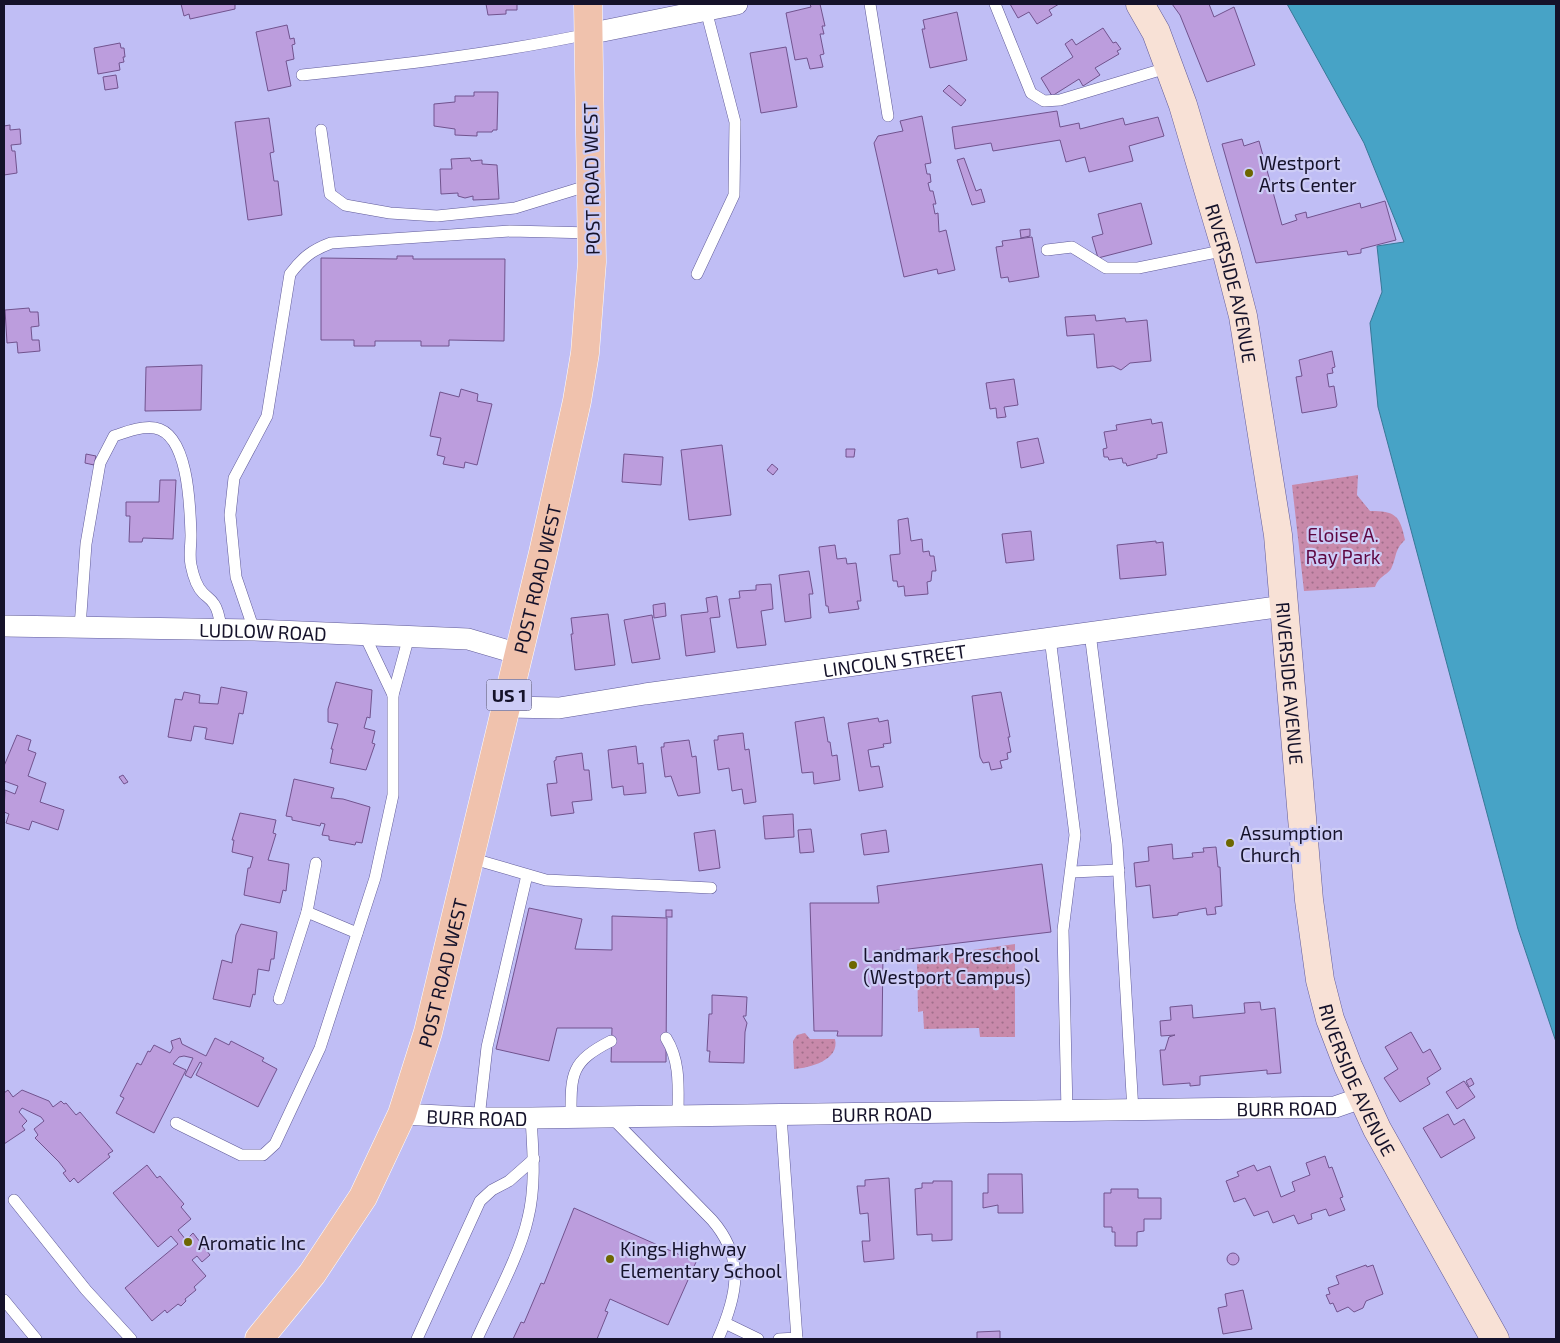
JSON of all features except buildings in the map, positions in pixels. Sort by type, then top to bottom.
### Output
[{"type":"main road","name":"POST ROAD WEST","points":[[259,1339],[312,1274],[345,1227],[375,1174],[402,1114],[428,1032],[520,654],[577,402],[585,353],[592,233],[588,4]]},
{"type":"main road","name":"RIVERSIDE AVENUE","points":[[1140,4],[1156,32],[1170,67],[1201,162],[1243,316],[1278,535],[1313,933],[1320,980],[1330,1019],[1361,1098],[1394,1161],[1495,1339]]},
{"type":"street","points":[[588,34],[737,4]]},
{"type":"street","name":"LINCOLN STREET","points":[[506,707],[559,708],[1284,606]]},
{"type":"street","name":"LUDLOW ROAD","points":[[4,626],[221,629],[468,639],[520,654]]},
{"type":"street","name":"BURR ROAD","points":[[402,1114],[479,1118],[531,1118],[1133,1111],[1335,1107],[1361,1098]]},
{"type":"lane","points":[[870,4],[888,116]]},
{"type":"lane","points":[[995,4],[1030,93],[1044,101],[1060,100],[1170,67]]},
{"type":"lane","points":[[697,274],[734,195],[735,122],[706,10]]},
{"type":"lane","points":[[302,75],[399,65],[524,47],[588,34]]},
{"type":"lane","points":[[321,130],[330,194],[345,205],[390,213],[437,216],[468,215],[515,208],[592,184]]},
{"type":"lane","points":[[254,630],[236,577],[230,515],[234,478],[267,416],[290,274],[301,258],[331,243],[510,231],[592,233]]},
{"type":"lane","points":[[1047,250],[1072,247],[1106,268],[1138,268],[1226,250]]},
{"type":"lane","points":[[80,627],[86,544],[100,463],[114,436],[132,430],[156,428],[170,436],[180,453],[187,484],[191,536],[190,562],[194,578],[202,592],[213,601],[218,610],[221,629]]},
{"type":"lane","points":[[1090,633],[1119,870],[1133,1111]]},
{"type":"lane","points":[[364,634],[393,695]]},
{"type":"lane","points":[[176,1123],[241,1155],[263,1155],[275,1144],[320,1048],[375,878],[393,796],[393,695],[409,636]]},
{"type":"lane","points":[[1050,638],[1075,835],[1072,872],[1065,900],[1063,930],[1066,1112]]},
{"type":"lane","points":[[470,858],[527,875],[573,883],[711,888]]},
{"type":"lane","points":[[279,998],[307,912],[316,864]]},
{"type":"lane","points":[[1072,872],[1119,870]]},
{"type":"lane","points":[[479,1118],[487,1047],[527,875]]},
{"type":"lane","points":[[307,912],[357,932]]},
{"type":"lane","points":[[666,1038],[675,1051],[678,1069],[678,1116]]},
{"type":"lane","points":[[571,1117],[571,1080],[582,1060],[593,1050],[612,1041]]},
{"type":"lane","points":[[610,1116],[722,1231],[732,1254],[735,1271],[735,1291],[718,1339]]},
{"type":"lane","points":[[779,1339],[797,1339],[781,1116]]},
{"type":"lane","points":[[477,1339],[526,1228],[529,1217],[534,1159],[531,1118]]},
{"type":"lane","points":[[417,1339],[480,1201],[492,1190],[509,1181],[534,1159]]},
{"type":"lane","points":[[14,1200],[86,1290],[131,1339]]},
{"type":"lane","points":[[4,1300],[36,1339]]},
{"type":"lane","points":[[725,1323],[758,1339]]},
{"type":"green space","name":"Eloise A. Ray Park","points":[[1358,475],[1357,495],[1370,511],[1385,512],[1395,516],[1401,525],[1405,540],[1397,550],[1391,569],[1378,581],[1375,587],[1304,591],[1292,485]]},
{"type":"green space","points":[[1015,944],[1015,1037],[980,1037],[979,1028],[924,1029],[923,1011],[918,1012],[917,958]]},
{"type":"green space","points":[[805,1033],[810,1039],[835,1039],[835,1046],[833,1052],[822,1062],[794,1069],[793,1041],[797,1035]]},
{"type":"water","points":[[1287,4],[1556,4],[1556,1042],[1518,929],[1378,407],[1370,323],[1382,292],[1377,246],[1404,242],[1364,143]]},
{"type":"place","name":"Westport Arts Center","points":[[1249,173]]},
{"type":"place","name":"Assumption Church","points":[[1230,843]]},
{"type":"place","name":"Landmark Preschool (Westport Campus)","points":[[853,965]]},
{"type":"place","name":"Aromatic Inc","points":[[188,1242]]},
{"type":"place","name":"Kings Highway Elementary School","points":[[610,1259]]}]
